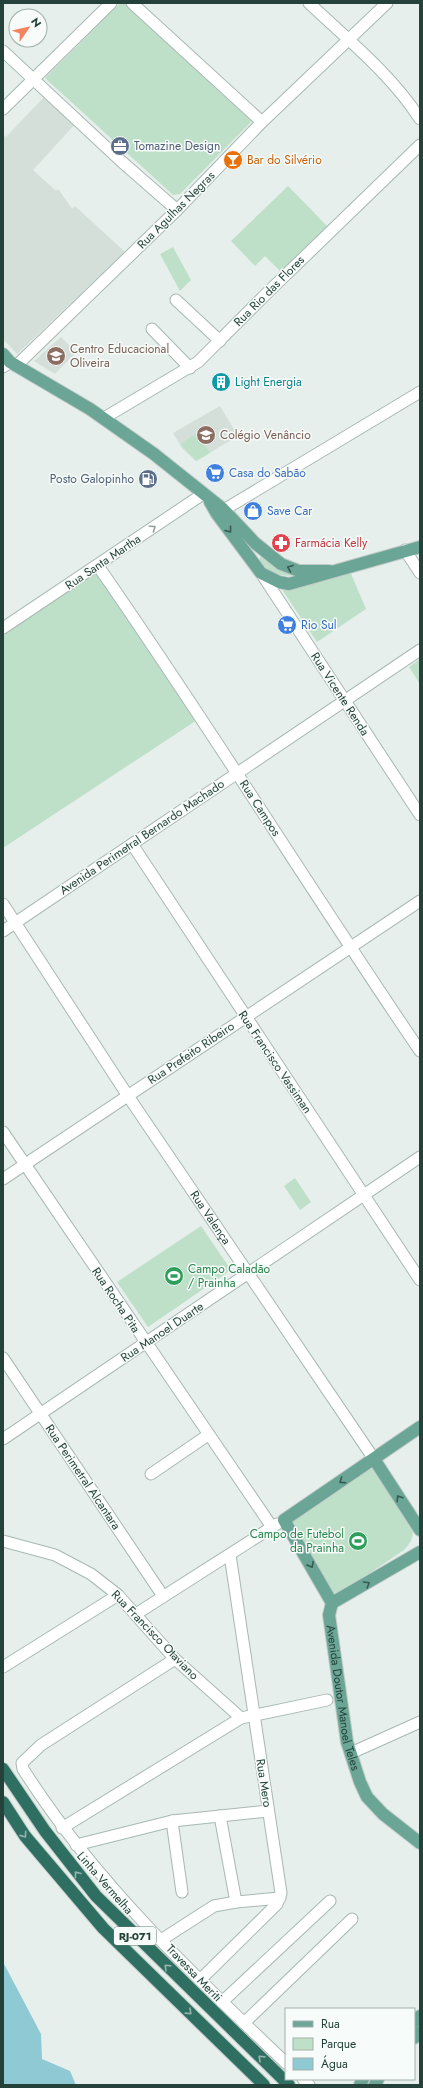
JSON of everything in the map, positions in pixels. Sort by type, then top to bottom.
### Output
[{"type":"highway","name":"Linha Vermelha","points":[[3,1769],[44,1832],[96,1896],[289,2085]]},
{"type":"highway","name":"RJ-071","points":[[3,1802],[25,1836],[103,1928],[264,2085]]},
{"type":"main road","points":[[8,362],[104,418],[123,432],[205,496],[277,562],[299,571],[329,571]]},
{"type":"main road","points":[[220,511],[245,553],[261,573],[279,582],[290,584],[329,571],[411,549]]},
{"type":"main road","points":[[245,553],[255,543]]},
{"type":"main road","points":[[420,1427],[284,1520],[332,1603],[420,1552]]},
{"type":"main road","name":"Rua Valença","points":[[374,1459],[420,1530]]},
{"type":"main road","name":"Avenida Doutor Manoel Teles","points":[[332,1603],[330,1622],[347,1742],[360,1782],[367,1797],[383,1814],[420,1844]]},
{"type":"street","points":[[3,109],[111,3]]},
{"type":"street","points":[[132,3],[262,122]]},
{"type":"street","points":[[309,3],[396,86],[420,119]]},
{"type":"street","name":"Rua Agulhas Negras","points":[[8,362],[177,210],[262,122],[349,41],[387,3]]},
{"type":"street","points":[[3,51],[121,161],[177,210]]},
{"type":"street","name":"Rua Rio das Flores","points":[[104,418],[190,368],[220,341],[265,295],[420,145]]},
{"type":"street","points":[[176,300],[220,341]]},
{"type":"street","points":[[152,329],[190,368]]},
{"type":"street","points":[[220,511],[420,392]]},
{"type":"street","name":"Rua Santa Martha","points":[[3,628],[205,496]]},
{"type":"street","points":[[420,539],[411,549],[420,573]]},
{"type":"street","name":"Rua Campos","points":[[98,566],[236,773],[350,949],[420,1051]]},
{"type":"street","name":"Rua Vicente Renda","points":[[261,573],[420,816]]},
{"type":"street","name":"Avenida Perimetral Bernardo Machado","points":[[3,931],[420,650]]},
{"type":"street","name":"Rua Francisco Vassiman","points":[[132,844],[245,1018],[420,1280]]},
{"type":"street","name":"Rua Prefeito Ribeiro","points":[[3,1179],[420,901]]},
{"type":"street","name":"Rua Valença","points":[[3,904],[128,1096],[249,1272],[374,1459]]},
{"type":"street","name":"Rua Rocha Pita","points":[[3,1132],[145,1343],[272,1527]]},
{"type":"street","name":"Rua Manoel Duarte","points":[[3,1439],[363,1194],[420,1157]]},
{"type":"street","name":"Rua Perimetral Alcantara","points":[[3,1358],[163,1596]]},
{"type":"street","points":[[151,1474],[208,1435]]},
{"type":"street","points":[[136,1614],[284,1520]]},
{"type":"street","name":"Rua Francisco Otaviano","points":[[3,1541],[55,1555],[91,1574],[118,1595],[175,1659],[241,1718]]},
{"type":"street","name":"Rua Mero","points":[[230,1555],[253,1716],[281,1893],[280,1898]]},
{"type":"street","points":[[3,1667],[118,1595]]},
{"type":"street","name":"Travessa Meriti","points":[[175,1659],[41,1745],[22,1764],[23,1769],[62,1828],[118,1895],[200,1980],[285,2062]]},
{"type":"street","points":[[62,1828],[241,1718],[327,1700]]},
{"type":"street","points":[[351,1753],[420,1722]]},
{"type":"street","points":[[76,1845],[172,1821],[268,1811]]},
{"type":"street","points":[[220,1816],[236,1902]]},
{"type":"street","points":[[172,1821],[182,1892]]},
{"type":"street","points":[[161,1940],[214,1906],[236,1902],[280,1898]]},
{"type":"street","points":[[200,1980],[277,1904],[280,1898]]},
{"type":"street","points":[[222,2002],[330,1901]]},
{"type":"street","points":[[244,2023],[352,1919]]},
{"type":"shaded area","points":[[46,95],[76,123],[33,170],[55,190],[59,190],[72,209],[75,206],[125,252],[17,354],[3,339],[3,135],[6,137]]},
{"type":"shaded area","name":"Centro Educacional Oliveira","points":[[61,337],[76,352],[55,374],[34,361]]},
{"type":"shaded area","name":"Colégio Venâncio","points":[[220,406],[238,436],[196,461],[182,448],[173,433]]},
{"type":"green space","points":[[120,3],[127,3],[253,120],[180,194],[173,195],[45,78]]},
{"type":"green space","points":[[288,186],[328,227],[281,272],[265,256],[255,266],[231,241]]},
{"type":"green space","points":[[173,247],[191,280],[180,291],[160,254]]},
{"type":"green space","points":[[197,433],[210,453],[196,461],[180,444]]},
{"type":"green space","points":[[261,556],[303,573],[285,576],[274,573],[259,561]]},
{"type":"green space","points":[[349,569],[366,609],[317,642],[279,585]]},
{"type":"green space","points":[[98,571],[197,720],[3,848],[3,634]]},
{"type":"green space","points":[[420,659],[420,684],[409,667]]},
{"type":"green space","points":[[295,1178],[311,1202],[300,1210],[284,1186]]},
{"type":"green space","name":"Campo Caladão / Prainha","points":[[201,1226],[231,1270],[148,1327],[117,1282]]},
{"type":"green space","points":[[368,1469],[374,1469],[413,1528],[412,1538],[404,1550],[339,1594],[334,1595],[288,1521]]},
{"type":"water","points":[[3,1962],[41,2034],[42,2059],[70,2071],[76,2085],[3,2085]]},
{"type":"place","name":"Tomazine Design","points":[[120,146]]},
{"type":"place","name":"Bar do Silvério","points":[[233,160]]},
{"type":"place","name":"Centro Educacional Oliveira","points":[[56,356]]},
{"type":"place","name":"Light Energia","points":[[221,382]]},
{"type":"place","name":"Colégio Venâncio","points":[[206,435]]},
{"type":"place","name":"Casa do Sabão","points":[[215,473]]},
{"type":"place","name":"Posto Galopinho","points":[[148,479]]},
{"type":"place","name":"Save Car","points":[[253,511]]},
{"type":"place","name":"Farmácia Kelly","points":[[281,543]]},
{"type":"place","name":"Rio Sul","points":[[287,625]]},
{"type":"place","name":"Campo Caladão / Prainha","points":[[174,1276]]},
{"type":"place","name":"Campo de Futebol da Prainha","points":[[358,1541]]}]
